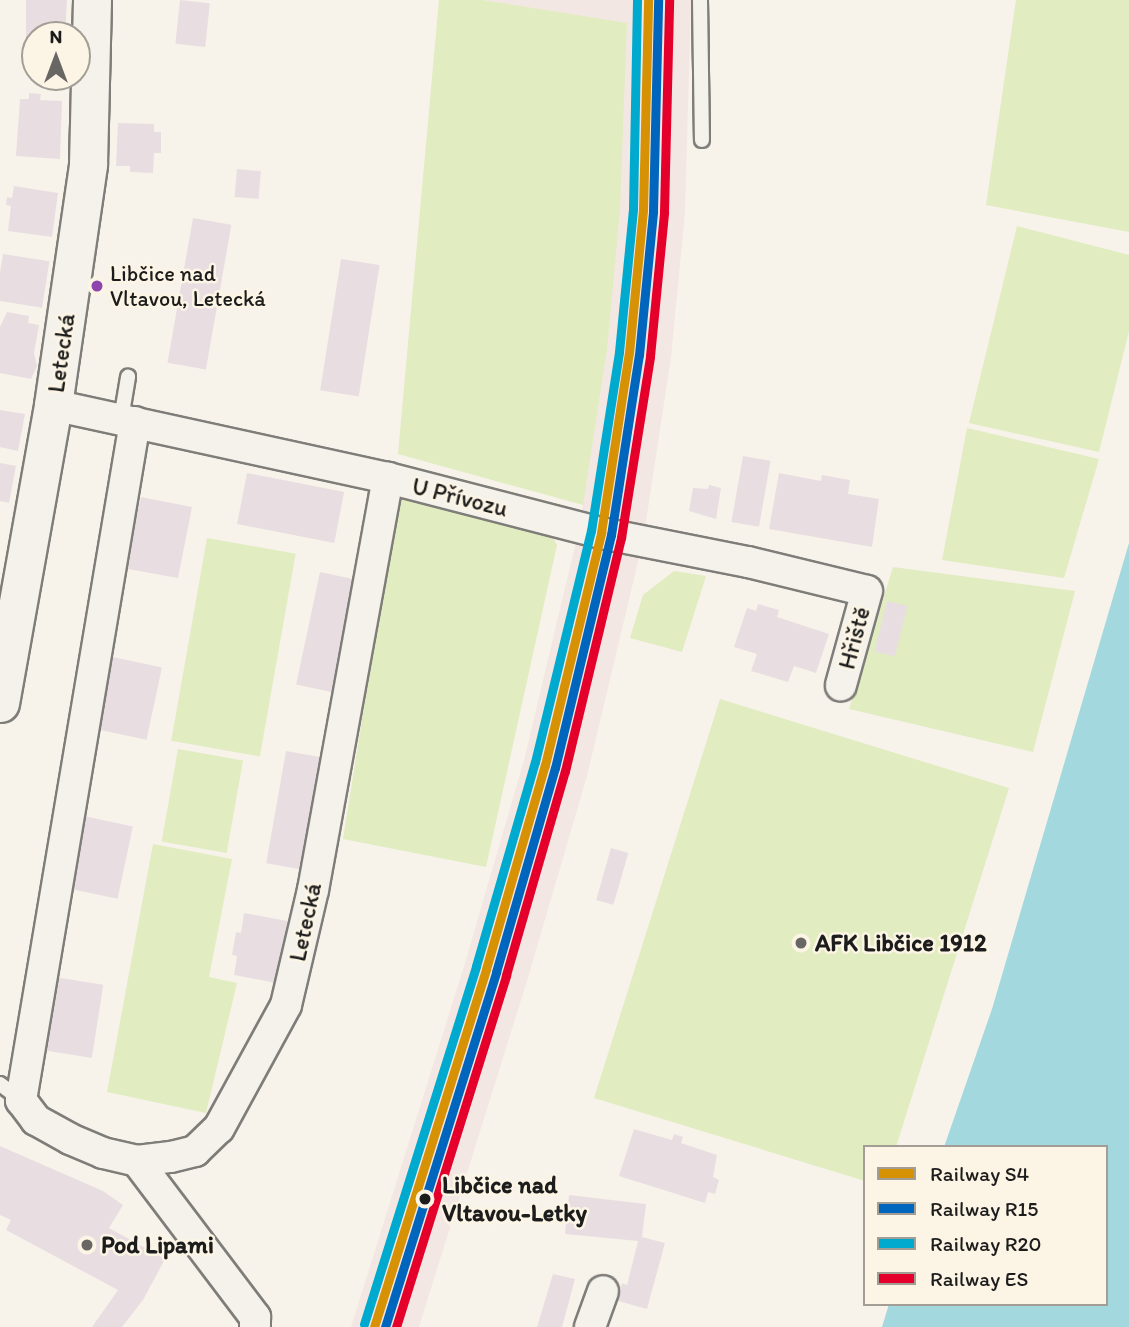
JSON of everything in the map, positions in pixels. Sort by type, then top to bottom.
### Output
[{"type":"street","name":"Letecká","points":[[0,703],[53,405],[88,164],[92,0]]},
{"type":"street","name":"U Přívozu","points":[[53,405],[388,478],[601,533],[748,562],[867,591]]},
{"type":"street","name":"Letecká","points":[[128,421],[10,1092],[36,1120],[70,1139],[103,1153],[137,1161],[195,1151],[219,1128],[286,1005],[313,890],[388,478]]},
{"type":"street","name":"Hřiště","points":[[841,685],[867,591]]},
{"type":"street","points":[[137,1161],[255,1317],[255,1327]]},
{"type":"street","points":[[590,1327],[603,1291]]},
{"type":"lane","points":[[699,0],[702,140]]},
{"type":"lane","points":[[128,377],[128,421]]},
{"type":"shaded area","points":[[483,0],[691,0],[685,213],[671,358],[643,541],[587,776],[527,981],[419,1327],[351,1327],[465,963],[524,760],[579,529],[607,350],[627,24]]},
{"type":"green space","points":[[439,0],[483,0],[627,23],[620,209],[607,350],[583,505],[398,454]]},
{"type":"green space","points":[[1016,0],[1129,0],[1129,232],[986,205]]},
{"type":"green space","points":[[1017,226],[1129,255],[1129,331],[1099,452],[969,423]]},
{"type":"green space","points":[[967,428],[1099,459],[1064,578],[942,560]]},
{"type":"green space","points":[[398,494],[547,527],[557,545],[486,867],[343,839]]},
{"type":"green space","points":[[207,538],[296,554],[260,756],[171,741]]},
{"type":"green space","points":[[893,567],[1075,591],[1033,752],[849,709]]},
{"type":"green space","points":[[674,571],[706,576],[682,652],[630,638],[643,595]]},
{"type":"green space","name":"AFK Libčice 1912","points":[[720,699],[1009,788],[897,1145],[863,1145],[863,1180],[594,1098]]},
{"type":"green space","points":[[178,749],[243,760],[227,853],[162,842]]},
{"type":"green space","points":[[153,844],[232,859],[209,977],[237,983],[206,1113],[107,1092]]},
{"type":"water","points":[[1129,543],[1129,1327],[882,1327],[888,1306],[1108,1306],[1108,1145],[945,1145],[992,1009]]},
{"type":"building","points":[[26,0],[67,0],[66,21],[26,21]]},
{"type":"building","points":[[180,0],[210,3],[205,47],[175,44]]},
{"type":"building","points":[[29,93],[41,94],[40,100],[62,101],[60,159],[16,156],[20,99],[29,99]]},
{"type":"building","points":[[118,123],[154,124],[154,132],[161,132],[161,153],[154,153],[153,173],[130,172],[130,166],[116,166]]},
{"type":"building","points":[[237,169],[261,171],[258,199],[235,197]]},
{"type":"building","points":[[14,186],[58,193],[52,237],[8,231],[11,206],[6,205],[7,197],[12,198]]},
{"type":"building","points":[[193,218],[231,225],[206,370],[167,363]]},
{"type":"building","points":[[3,254],[49,261],[42,308],[0,301]]},
{"type":"building","points":[[341,259],[380,265],[359,396],[320,390]]},
{"type":"building","points":[[7,312],[29,316],[28,323],[39,325],[34,353],[37,366],[31,379],[0,373],[0,327]]},
{"type":"building","points":[[0,410],[25,414],[18,451],[0,447]]},
{"type":"building","points":[[743,456],[771,461],[759,527],[731,522]]},
{"type":"building","points":[[0,463],[16,466],[9,503],[0,501]]},
{"type":"building","points":[[247,473],[344,492],[334,543],[237,524]]},
{"type":"building","points":[[779,473],[821,481],[822,475],[850,480],[848,494],[879,499],[872,547],[769,529]]},
{"type":"building","points":[[709,485],[721,488],[716,519],[689,511],[693,488],[708,489]]},
{"type":"building","points":[[141,497],[192,507],[178,578],[128,569],[131,552],[128,552]]},
{"type":"building","points":[[320,572],[359,580],[335,693],[296,684]]},
{"type":"building","points":[[887,601],[907,606],[895,657],[874,651]]},
{"type":"building","points":[[758,604],[779,610],[777,617],[829,634],[816,673],[794,666],[788,682],[751,671],[757,654],[734,647],[747,608],[756,611]]},
{"type":"building","points":[[113,657],[162,667],[147,740],[98,729]]},
{"type":"building","points":[[286,751],[324,758],[305,870],[266,863]]},
{"type":"building","points":[[84,816],[133,826],[118,899],[69,888]]},
{"type":"building","points":[[611,848],[628,853],[613,905],[596,900]]},
{"type":"building","points":[[244,913],[287,921],[283,958],[280,957],[276,983],[234,975],[237,956],[232,955],[236,932],[241,933]]},
{"type":"building","points":[[54,977],[103,985],[92,1058],[42,1050]]},
{"type":"building","points":[[634,1129],[672,1140],[674,1134],[683,1137],[681,1143],[717,1155],[713,1177],[719,1180],[715,1194],[708,1192],[705,1203],[619,1176]]},
{"type":"building","name":"Pod Lipami","points":[[0,1146],[103,1191],[123,1205],[109,1228],[165,1259],[143,1300],[122,1327],[92,1327],[118,1290],[6,1230],[11,1220],[0,1215]]},
{"type":"building","points":[[569,1195],[646,1204],[642,1237],[665,1243],[647,1309],[618,1301],[622,1283],[627,1285],[638,1241],[565,1234]]},
{"type":"building","points":[[553,1274],[575,1279],[562,1327],[537,1327]]},
{"type":"rail line","name":"R20","points":[[364,1324],[476,966],[535,762],[591,531],[619,352],[633,209],[637,0]]},
{"type":"rail line","name":"S4","points":[[374,1327],[486,969],[545,765],[601,533],[629,353],[643,210],[648,0]]},
{"type":"rail line","name":"R15","points":[[385,1327],[496,972],[555,768],[611,535],[639,355],[653,211],[658,0]]},
{"type":"rail line","name":"ES","points":[[396,1327],[506,975],[565,771],[621,538],[650,356],[664,212],[669,0]]},
{"type":"place","name":"Libčice nad Vltavou, Letecká","points":[[97,286]]},
{"type":"place","name":"AFK Libčice 1912","points":[[801,943]]},
{"type":"place","name":"Libčice nad Vltavou-Letky","points":[[425,1199]]},
{"type":"place","name":"Pod Lipami","points":[[87,1245]]}]
